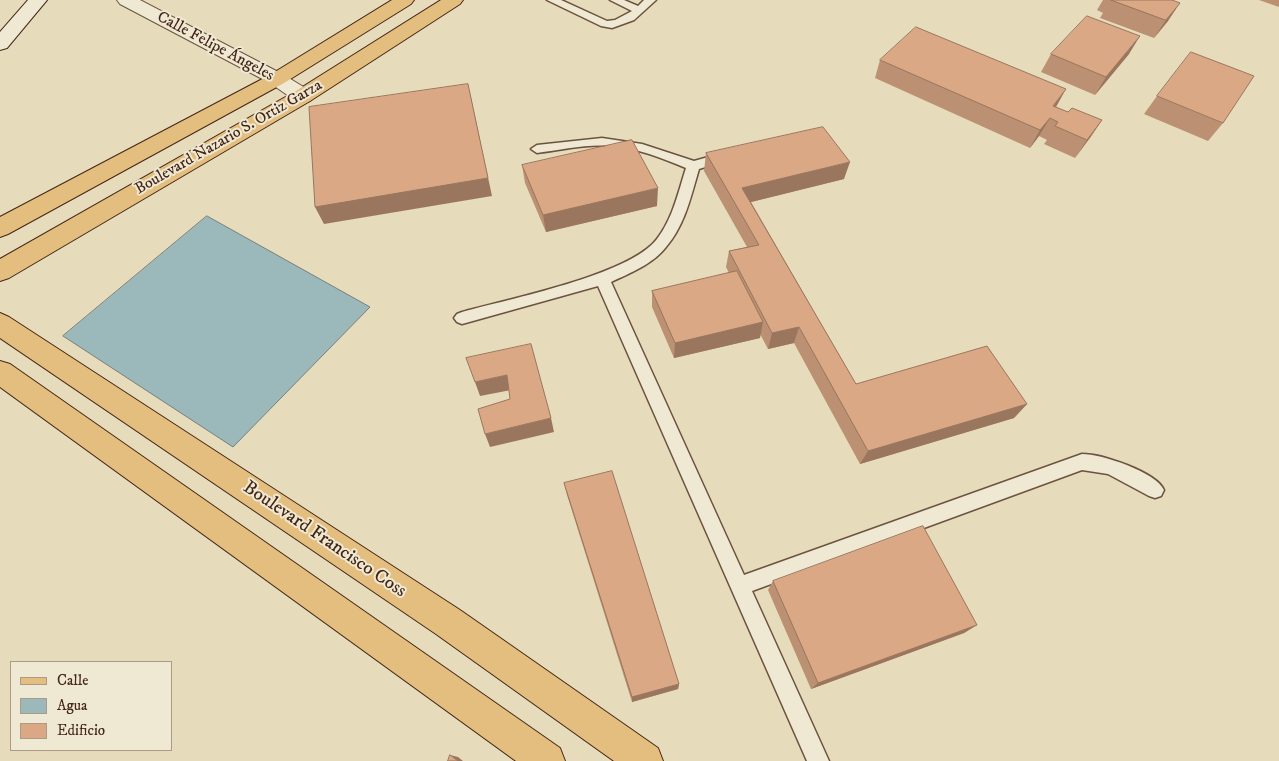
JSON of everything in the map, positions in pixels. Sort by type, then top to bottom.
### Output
[{"type":"main road","name":"Boulevard Nazario S. Ortiz Garza","points":[[0,228],[277,80],[405,0]]},
{"type":"main road","name":"Boulevard Nazario S. Ortiz Garza","points":[[0,270],[303,96],[454,0]]},
{"type":"main road","name":"Boulevard Francisco Coss","points":[[0,324],[448,622],[645,761]]},
{"type":"main road","points":[[0,372],[547,761]]},
{"type":"street","points":[[0,44],[38,0]]},
{"type":"street","name":"Calle Felipe Ángeles","points":[[126,0],[277,80],[303,96]]},
{"type":"lane","points":[[552,0],[605,24],[612,25],[623,23],[651,0]]},
{"type":"lane","points":[[615,0],[639,10]]},
{"type":"lane","points":[[537,149],[582,143],[610,142],[670,156],[693,166],[739,152]]},
{"type":"lane","points":[[462,318],[602,279],[635,264],[661,244],[678,216],[693,166]]},
{"type":"lane","points":[[602,279],[818,761]]},
{"type":"lane","points":[[738,586],[1082,462],[1091,461],[1111,466],[1155,490]]},
{"type":"water","points":[[207,216],[370,307],[233,447],[63,336]]},
{"type":"building","points":[[1111,0],[1172,0],[1180,3],[1166,20]]},
{"type":"building","points":[[1087,16],[1140,36],[1106,77],[1051,54]]},
{"type":"building","points":[[916,27],[1066,89],[1053,106],[1068,112],[1072,108],[1102,120],[1087,140],[1055,126],[1058,122],[1050,118],[1040,130],[880,60]]},
{"type":"building","points":[[1191,52],[1254,76],[1223,123],[1157,96]]},
{"type":"building","points":[[468,84],[488,178],[315,207],[309,107]]},
{"type":"building","points":[[823,127],[850,162],[742,188],[856,384],[987,346],[1027,404],[868,451],[799,327],[772,333],[729,251],[759,245],[706,153]]},
{"type":"building","points":[[632,140],[658,188],[543,215],[522,165]]},
{"type":"building","points":[[737,271],[763,322],[675,343],[652,291]]},
{"type":"building","points":[[531,344],[551,418],[485,434],[478,409],[510,399],[507,375],[475,382],[466,358]]},
{"type":"building","points":[[612,471],[679,684],[632,697],[564,483]]},
{"type":"building","points":[[923,526],[977,625],[818,683],[773,581]]},
{"type":"building","points":[[450,755],[458,761],[448,761]]}]
